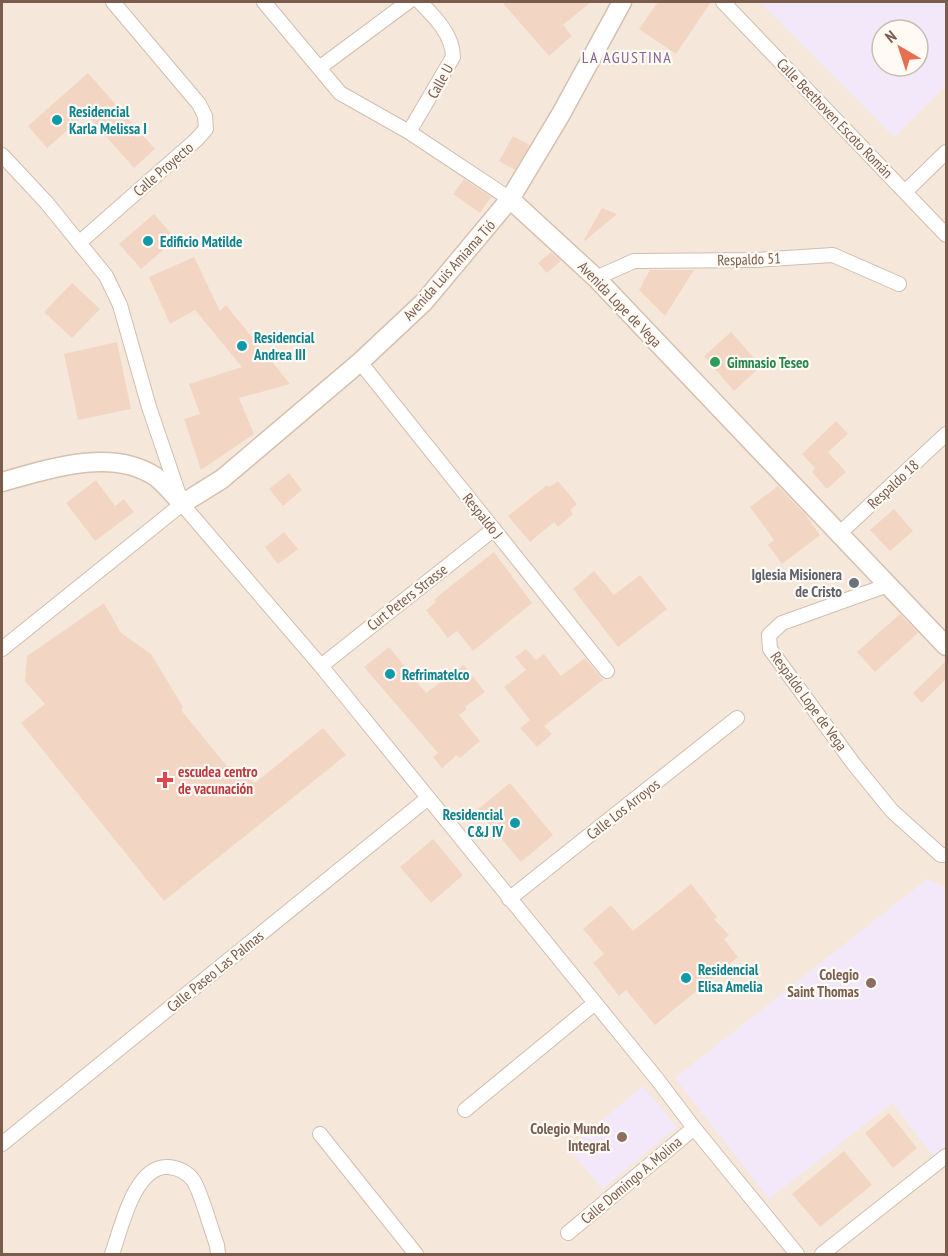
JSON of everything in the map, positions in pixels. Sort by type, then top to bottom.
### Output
[{"type":"main road","name":"Avenida Luis Amiama Tió","points":[[182,504],[222,479],[360,362],[424,302],[510,199],[561,114],[622,2]]},
{"type":"main road","name":"Avenida Lope de Vega","points":[[510,199],[596,278],[946,646]]},
{"type":"main road","points":[[2,482],[65,465],[122,462],[156,477],[182,504]]},
{"type":"street","name":"Calle Proyecto","points":[[80,242],[206,129],[205,116],[199,104],[113,2]]},
{"type":"street","name":"Avenida Lope de Vega","points":[[264,2],[340,93],[409,132],[510,199]]},
{"type":"street","points":[[319,68],[408,2]]},
{"type":"street","name":"Calle U","points":[[409,132],[453,57],[453,45],[448,36],[420,2]]},
{"type":"street","name":"Calle Beethoven Escoto Román","points":[[723,2],[946,235]]},
{"type":"street","points":[[906,191],[946,152]]},
{"type":"street","points":[[2,154],[80,242],[106,276],[120,305],[149,407],[182,504],[321,666],[797,1254]]},
{"type":"street","name":"Respaldo 51","points":[[596,278],[634,261],[755,260],[833,255],[899,284]]},
{"type":"street","name":"Respaldo J","points":[[360,362],[607,671]]},
{"type":"street","name":"Respaldo 18","points":[[839,534],[946,434]]},
{"type":"street","points":[[2,649],[182,504]]},
{"type":"street","name":"Curt Peters Strasse","points":[[321,666],[494,529]]},
{"type":"street","name":"Respaldo Lope de Vega","points":[[888,585],[782,623],[769,635],[770,650],[853,763],[892,811],[941,855],[946,855]]},
{"type":"street","name":"Calle Los Arroyos","points":[[509,899],[737,718]]},
{"type":"street","name":"Calle Paseo Las Palmas","points":[[2,1144],[428,798]]},
{"type":"street","points":[[465,1110],[595,1003]]},
{"type":"street","name":"Calle Domingo A. Molina","points":[[568,1233],[694,1128]]},
{"type":"street","points":[[320,1134],[416,1254]]},
{"type":"street","points":[[822,1254],[946,1156]]},
{"type":"street","points":[[112,1254],[132,1196],[151,1172],[165,1166],[177,1168],[194,1181],[217,1245],[218,1254]]},
{"type":"shaded area","points":[[2,2],[946,2],[946,1254],[2,1254]]},
{"type":"shaded area","points":[[760,2],[946,2],[946,85],[894,137]]},
{"type":"shaded area","name":"Colegio Saint Thomas","points":[[927,879],[946,888],[946,1147],[934,1157],[892,1103],[769,1199],[675,1078]]},
{"type":"shaded area","name":"Colegio Mundo Integral","points":[[643,1086],[677,1127],[602,1189],[568,1148]]},
{"type":"building","points":[[502,2],[591,2],[563,25],[572,36],[549,56]]},
{"type":"building","points":[[658,2],[711,2],[676,54],[639,29]]},
{"type":"building","name":"Residencial Karla Melissa I","points":[[88,73],[155,149],[134,168],[86,114],[47,148],[28,126]]},
{"type":"building","points":[[513,136],[530,145],[515,170],[499,161]]},
{"type":"building","points":[[464,179],[491,197],[480,213],[453,194]]},
{"type":"building","points":[[602,208],[617,214],[585,241],[584,240]]},
{"type":"building","name":"Edificio Matilde","points":[[154,214],[176,239],[141,269],[119,244]]},
{"type":"building","points":[[551,252],[561,261],[547,273],[538,263]]},
{"type":"building","points":[[194,257],[220,311],[226,305],[290,384],[239,398],[254,434],[201,470],[184,419],[200,414],[189,384],[242,367],[195,310],[170,324],[149,277]]},
{"type":"building","points":[[650,270],[694,270],[665,316],[639,290]]},
{"type":"building","points":[[72,283],[100,309],[72,338],[44,312]]},
{"type":"building","points":[[731,332],[761,366],[734,391],[704,356]]},
{"type":"building","points":[[117,342],[131,409],[78,420],[64,354]]},
{"type":"building","points":[[836,421],[848,434],[828,452],[846,472],[827,489],[812,472],[815,468],[802,454]]},
{"type":"building","points":[[289,473],[302,490],[283,506],[269,489]]},
{"type":"building","points":[[96,480],[115,506],[124,499],[134,512],[95,541],[66,503]]},
{"type":"building","points":[[558,481],[577,504],[570,510],[573,514],[558,527],[554,522],[530,542],[508,516],[547,485],[549,487]]},
{"type":"building","points":[[778,486],[805,514],[820,535],[782,564],[768,545],[774,540],[750,507]]},
{"type":"building","points":[[894,509],[913,531],[890,551],[870,530]]},
{"type":"building","points":[[284,532],[298,549],[278,564],[265,547]]},
{"type":"building","points":[[494,552],[532,603],[473,651],[457,631],[448,638],[426,610],[442,593]]},
{"type":"building","points":[[594,571],[614,595],[640,575],[667,609],[618,647],[573,589]]},
{"type":"building","points":[[104,603],[121,633],[151,654],[183,707],[181,710],[226,765],[255,783],[323,728],[346,755],[164,901],[21,723],[45,704],[25,681],[27,656]]},
{"type":"building","points":[[900,614],[918,633],[875,672],[857,652]]},
{"type":"building","points":[[389,647],[426,693],[464,665],[485,692],[465,707],[467,709],[459,715],[480,741],[460,758],[457,755],[442,768],[433,757],[438,753],[364,667]]},
{"type":"building","points":[[526,649],[536,660],[544,654],[561,676],[585,658],[603,680],[544,726],[552,734],[537,747],[520,728],[530,720],[504,687],[526,670],[515,657]]},
{"type":"building","points":[[946,661],[946,679],[922,703],[913,693]]},
{"type":"building","name":"Residencial C&J IV","points":[[510,783],[553,835],[521,862],[477,810]]},
{"type":"building","points":[[433,839],[463,875],[431,903],[400,867]]},
{"type":"building","points":[[691,884],[717,917],[714,919],[729,935],[724,939],[738,957],[655,1025],[626,990],[619,996],[593,963],[604,954],[583,929],[611,905],[633,931]]},
{"type":"building","points":[[889,1113],[917,1148],[893,1168],[865,1133]]},
{"type":"building","points":[[844,1151],[872,1185],[820,1227],[792,1194]]},
{"type":"place","name":"Residencial Karla Melissa I","points":[[57,120]]},
{"type":"place","name":"Edificio Matilde","points":[[148,241]]},
{"type":"place","name":"Residencial Andrea III","points":[[242,346]]},
{"type":"place","name":"Gimnasio Teseo","points":[[715,362]]},
{"type":"place","name":"Iglesia Misionera de Cristo","points":[[854,583]]},
{"type":"place","name":"Refrimatelco","points":[[390,674]]},
{"type":"place","name":"escudea centro de vacunación","points":[[165,780]]},
{"type":"place","name":"Residencial C&J IV","points":[[515,823]]},
{"type":"place","name":"Residencial Elisa Amelia","points":[[686,978]]},
{"type":"place","name":"Colegio Saint Thomas","points":[[871,983]]},
{"type":"place","name":"Colegio Mundo Integral","points":[[622,1137]]},
{"type":"district","name":"LA AGUSTINA","points":[[627,57]]}]
